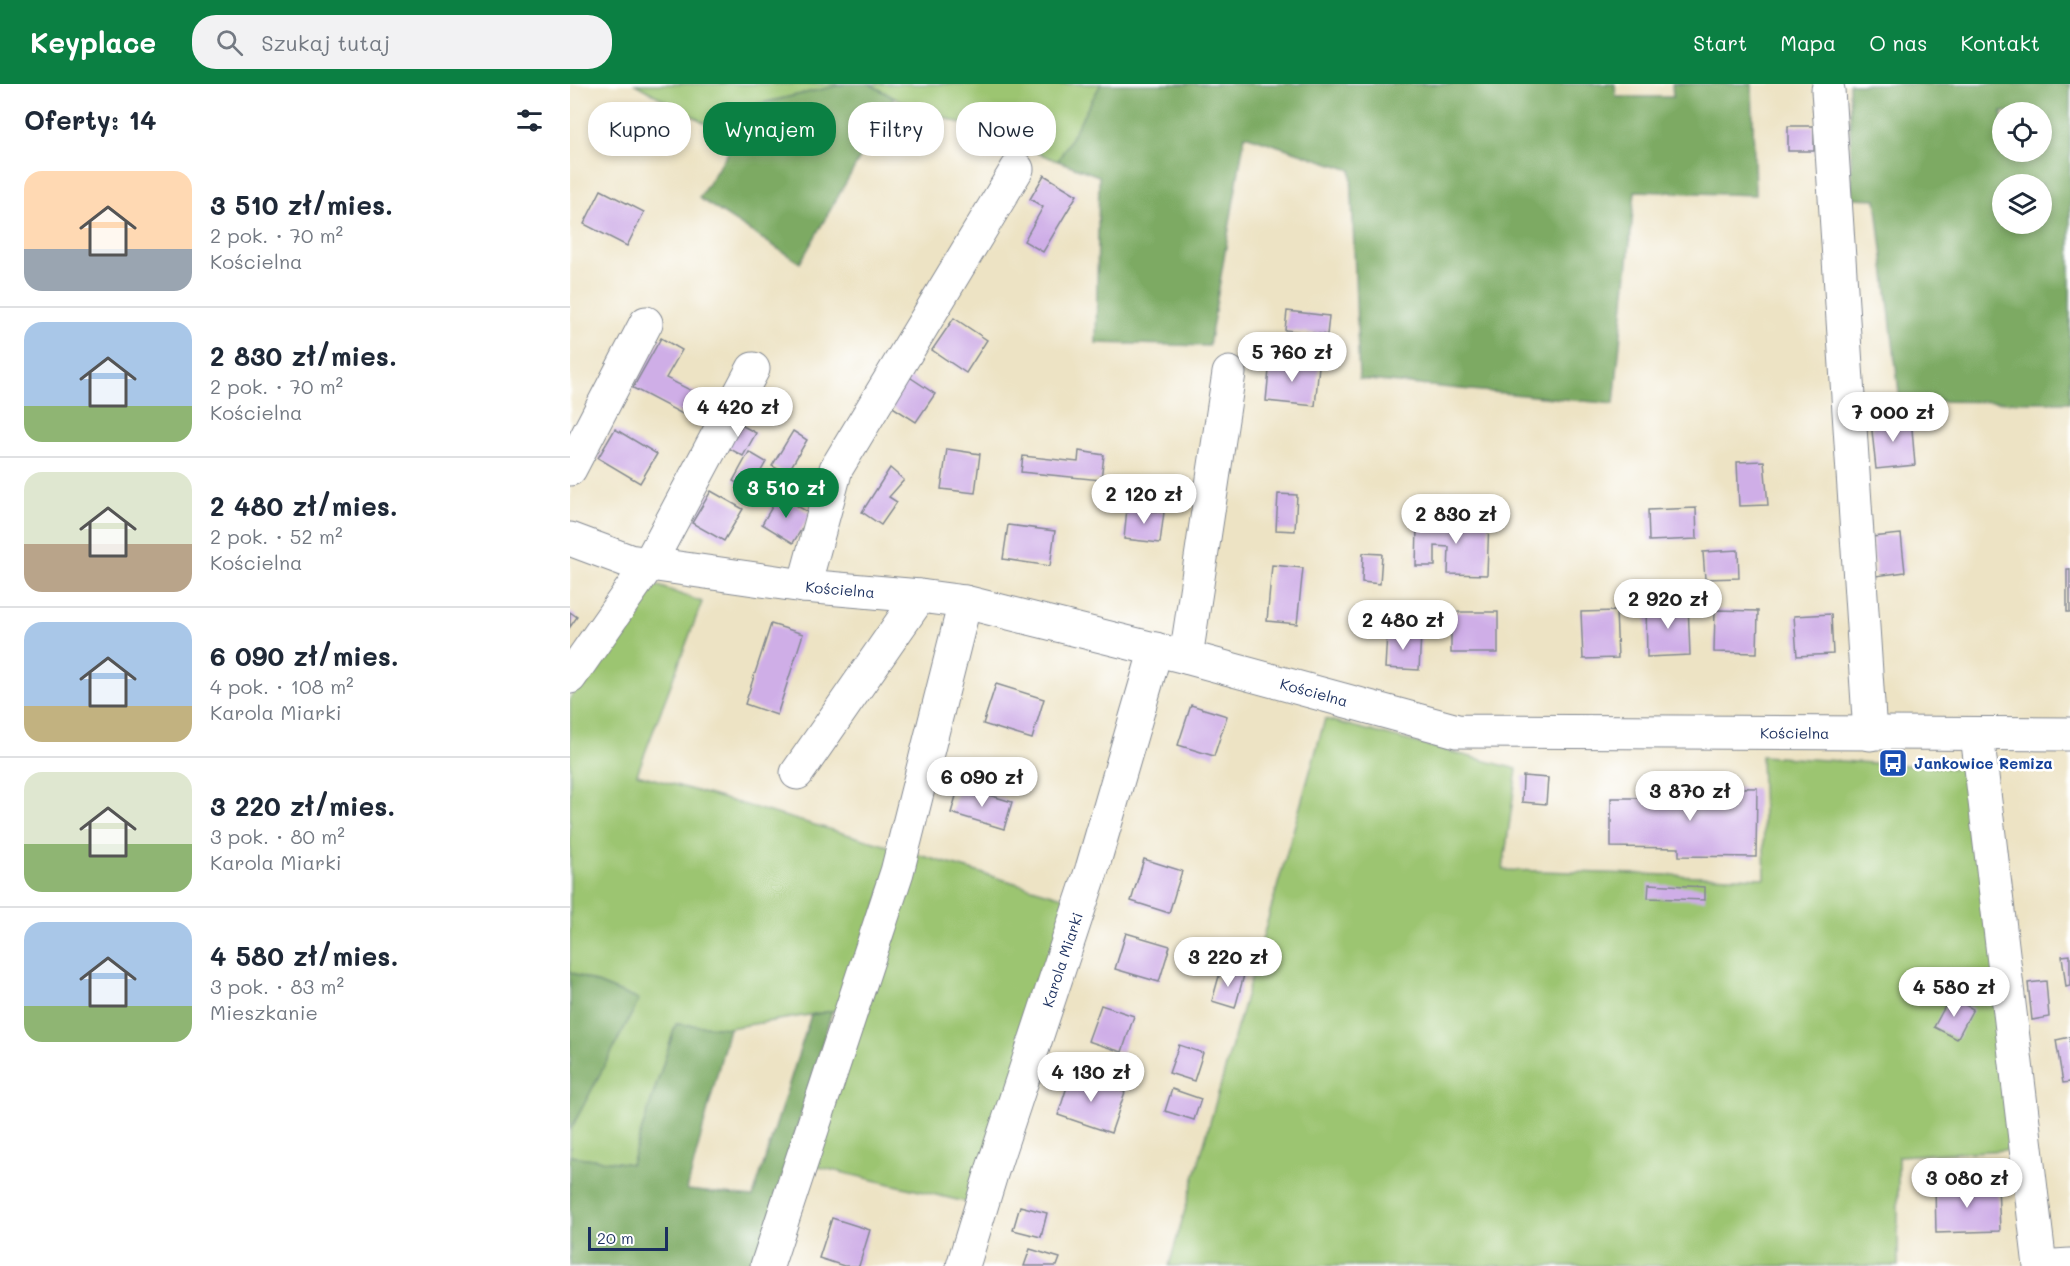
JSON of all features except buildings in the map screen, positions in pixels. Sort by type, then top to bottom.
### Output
[{"type":"street","points":[[1828,90],[1870,734]]},
{"type":"street","points":[[804,586],[836,469],[1017,170]]},
{"type":"street","points":[[570,469],[646,323]]},
{"type":"street","points":[[570,677],[649,564],[753,369]]},
{"type":"street","name":"Karola Miarki","points":[[963,1266],[1088,879],[1171,653],[1229,373]]},
{"type":"street","name":"Kościelna","points":[[570,539],[629,561],[804,586],[965,602],[1171,653],[1456,731],[2070,734]]},
{"type":"street","points":[[797,774],[920,596]]},
{"type":"street","points":[[767,1266],[897,872],[965,602]]},
{"type":"street","points":[[1977,734],[2040,1266]]},
{"type":"street","points":[[2055,1266],[2070,1264]]},
{"type":"green space","points":[[635,84],[845,84],[767,102],[703,102],[703,122],[691,115],[691,102],[667,102]]},
{"type":"green space","points":[[845,84],[870,84],[894,98],[892,102],[848,102],[848,156],[861,156],[800,263],[699,198],[726,156],[836,156],[836,102],[767,102]]},
{"type":"green space","points":[[870,84],[1101,84],[1058,161],[1045,156],[1056,156],[1056,102],[956,102],[956,122],[944,117],[944,102],[904,102]]},
{"type":"green space","points":[[1101,84],[1615,84],[1616,97],[1673,97],[1672,84],[1752,84],[1755,195],[1635,191],[1614,404],[1359,379],[1351,170],[1245,135],[1209,346],[1096,343],[1099,176],[1058,161]]},
{"type":"green space","points":[[1849,84],[2070,84],[2070,402],[1900,401],[1876,199],[1852,198]]},
{"type":"green space","points":[[648,582],[702,602],[637,774],[895,848],[845,1009],[729,1028],[676,1024],[631,1164],[570,1156],[570,1131],[639,1000],[570,972],[570,698]]},
{"type":"green space","points":[[1325,719],[1517,769],[1503,870],[1765,878],[1761,756],[1967,769],[2025,1149],[1898,1156],[1898,1266],[1169,1266]]},
{"type":"green space","points":[[916,854],[1073,900],[970,1203],[811,1165]]},
{"type":"green space","points":[[570,972],[639,1000],[570,1131]]},
{"type":"green space","points":[[832,1011],[756,1266],[570,1266],[570,1156],[631,1164],[676,1024],[729,1028],[687,1190],[753,1197],[811,1015]]},
{"type":"place","name":"Jankowice Remiza","points":[[1893,763]]}]
